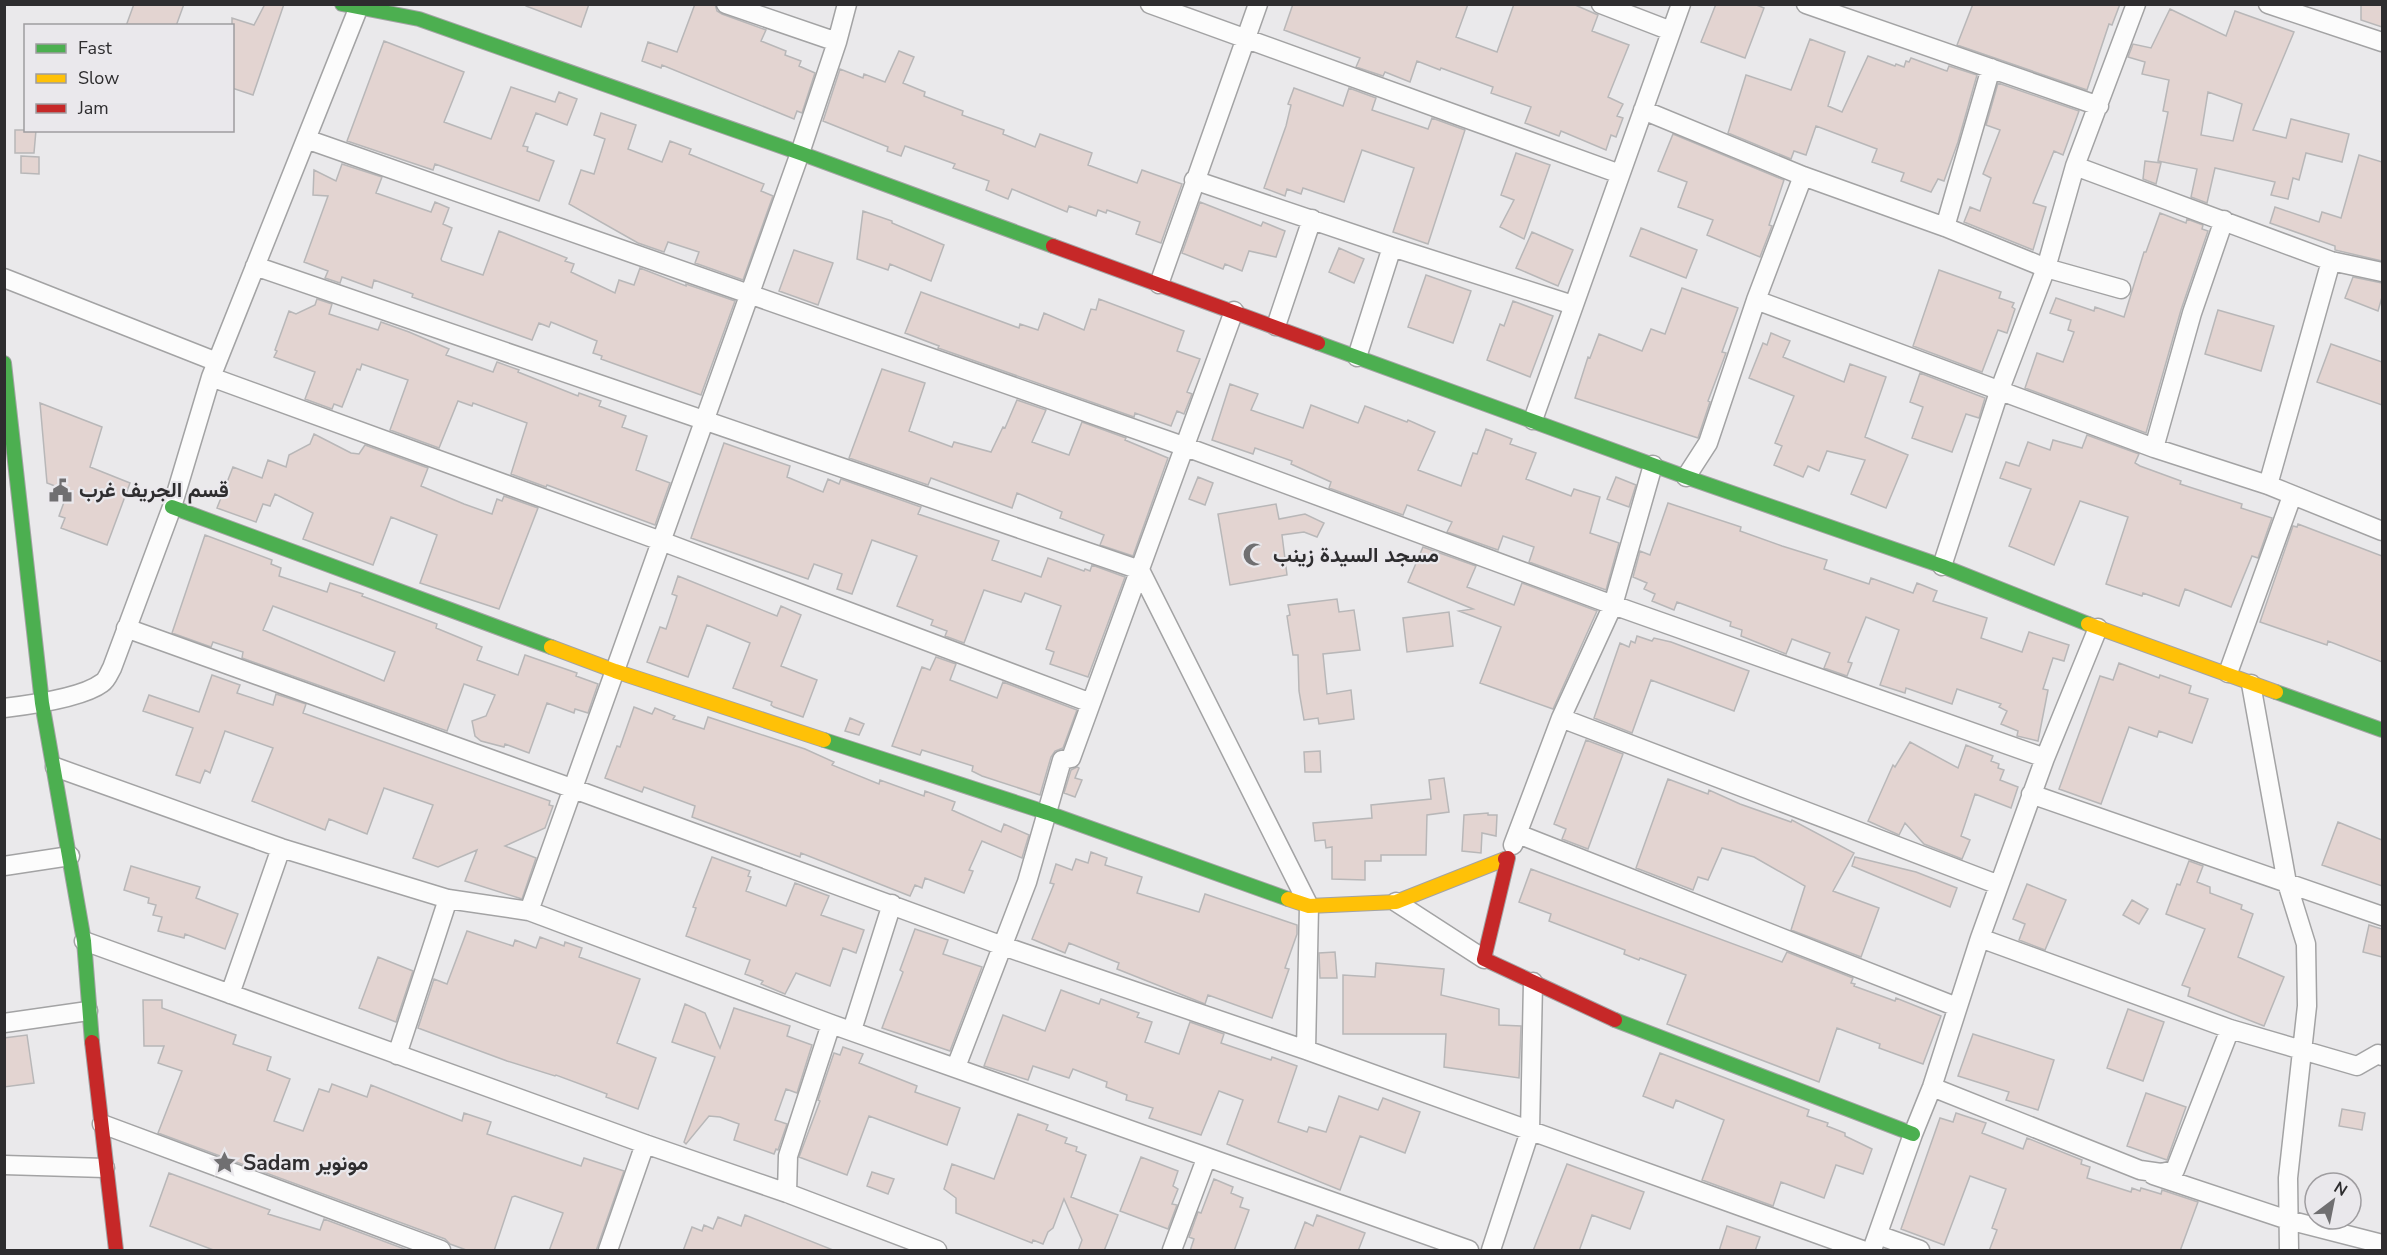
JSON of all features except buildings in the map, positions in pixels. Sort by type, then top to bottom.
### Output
[{"type":"street","points":[[726,4],[837,42]]},
{"type":"street","points":[[529,911],[800,153],[837,42],[847,4]]},
{"type":"street","points":[[1150,4],[1620,174]]},
{"type":"street","points":[[1160,284],[1194,180],[1258,4]]},
{"type":"street","points":[[1601,4],[1671,31]]},
{"type":"street","points":[[1533,420],[1681,4]]},
{"type":"street","points":[[1806,4],[2099,106]]},
{"type":"street","points":[[1942,566],[2000,389],[2046,268],[2075,165],[2136,4]]},
{"type":"street","points":[[2268,4],[2288,8],[2382,42]]},
{"type":"street","points":[[4,708],[42,703],[94,688],[105,682],[112,668],[172,507],[214,369],[306,139],[354,6],[419,19],[800,153],[1686,477],[1942,566],[2098,628],[2382,730]]},
{"type":"street","points":[[1945,227],[1991,68]]},
{"type":"street","points":[[1643,110],[1803,176],[1945,227],[2046,268],[2121,289]]},
{"type":"street","points":[[306,139],[1186,447],[1613,605],[2045,758]]},
{"type":"street","points":[[2075,165],[2331,261],[2382,272]]},
{"type":"street","points":[[1686,477],[1708,444],[1756,300],[1803,176]]},
{"type":"street","points":[[1194,180],[1573,305]]},
{"type":"street","points":[[1276,326],[1312,219]]},
{"type":"street","points":[[2154,448],[2193,313],[2224,220]]},
{"type":"street","points":[[1357,357],[1392,247]]},
{"type":"street","points":[[2268,485],[2331,261]]},
{"type":"street","points":[[255,266],[1140,570],[1309,906],[1306,1050]]},
{"type":"street","points":[[4,278],[214,369],[662,542],[1091,703]]},
{"type":"street","points":[[1756,300],[2154,448],[2268,485],[2382,531]]},
{"type":"street","points":[[956,1066],[1027,882],[1062,760],[1071,758],[1234,311]]},
{"type":"street","points":[[4,363],[12,508],[42,703],[84,941],[88,1011],[116,1251]]},
{"type":"street","points":[[1484,959],[1508,858],[1561,718],[1613,605],[1653,465]]},
{"type":"street","points":[[2228,674],[2292,496]]},
{"type":"street","points":[[172,507],[615,671],[1048,813],[1309,906],[1396,902],[1508,858]]},
{"type":"street","points":[[126,628],[1003,946],[1306,1050],[1862,1251]]},
{"type":"street","points":[[1920,1251],[1875,1243],[1932,1087],[1980,938],[2031,794],[2098,628]]},
{"type":"street","points":[[2251,684],[2287,883],[2306,944],[2307,1006],[2288,1178],[2289,1251]]},
{"type":"street","points":[[1561,718],[1999,885]]},
{"type":"street","points":[[55,767],[281,848],[448,899],[529,911],[831,1024],[956,1066],[1206,1159],[1469,1251]]},
{"type":"street","points":[[2031,794],[2382,916]]},
{"type":"street","points":[[1518,834],[1957,1007]]},
{"type":"street","points":[[230,994],[281,848]]},
{"type":"street","points":[[4,866],[70,856]]},
{"type":"street","points":[[397,1055],[448,899]]},
{"type":"street","points":[[1396,902],[1484,959],[1607,1017],[1913,1134]]},
{"type":"street","points":[[852,1030],[892,904]]},
{"type":"street","points":[[1980,938],[2230,1029],[2303,1051],[2357,1066],[2378,1054],[2382,1056]]},
{"type":"street","points":[[84,941],[787,1193],[937,1251]]},
{"type":"street","points":[[1491,1251],[1530,1131],[1533,982]]},
{"type":"street","points":[[4,1023],[88,1011]]},
{"type":"street","points":[[787,1193],[788,1155],[831,1024]]},
{"type":"street","points":[[2140,1170],[2161,1173],[2175,1170],[2230,1029]]},
{"type":"street","points":[[1932,1087],[2140,1170],[2289,1220],[2382,1244]]},
{"type":"street","points":[[102,1124],[441,1251]]},
{"type":"street","points":[[608,1251],[645,1144]]},
{"type":"street","points":[[1172,1251],[1206,1159]]},
{"type":"street","points":[[4,1165],[105,1168]]},
{"type":"traffic: fast","points":[[342,4],[419,19],[800,153],[1053,246]]},
{"type":"traffic: fast","points":[[1318,343],[1686,477],[1942,566],[2088,624]]},
{"type":"traffic: fast","points":[[4,363],[42,703],[84,941],[92,1042]]},
{"type":"traffic: fast","points":[[172,507],[551,647]]},
{"type":"traffic: fast","points":[[2276,692],[2382,730]]},
{"type":"traffic: fast","points":[[824,740],[1048,813],[1288,899]]},
{"type":"traffic: fast","points":[[1615,1020],[1913,1134]]},
{"type":"traffic: slow","points":[[2088,624],[2276,692]]},
{"type":"traffic: slow","points":[[551,647],[615,671],[824,740]]},
{"type":"traffic: slow","points":[[1288,899],[1309,906],[1396,902],[1505,859]]},
{"type":"traffic: jam","points":[[1053,246],[1318,343]]},
{"type":"traffic: jam","points":[[1505,859],[1508,858],[1484,959],[1615,1020]]},
{"type":"traffic: jam","points":[[92,1042],[116,1250]]},
{"type":"place","name":"قسم الجريف غرب","points":[[61,490]]},
{"type":"place","name":"مسجد السيدة زينب","points":[[1255,555]]},
{"type":"place","name":"Sadam مونوير","points":[[225,1163]]}]
